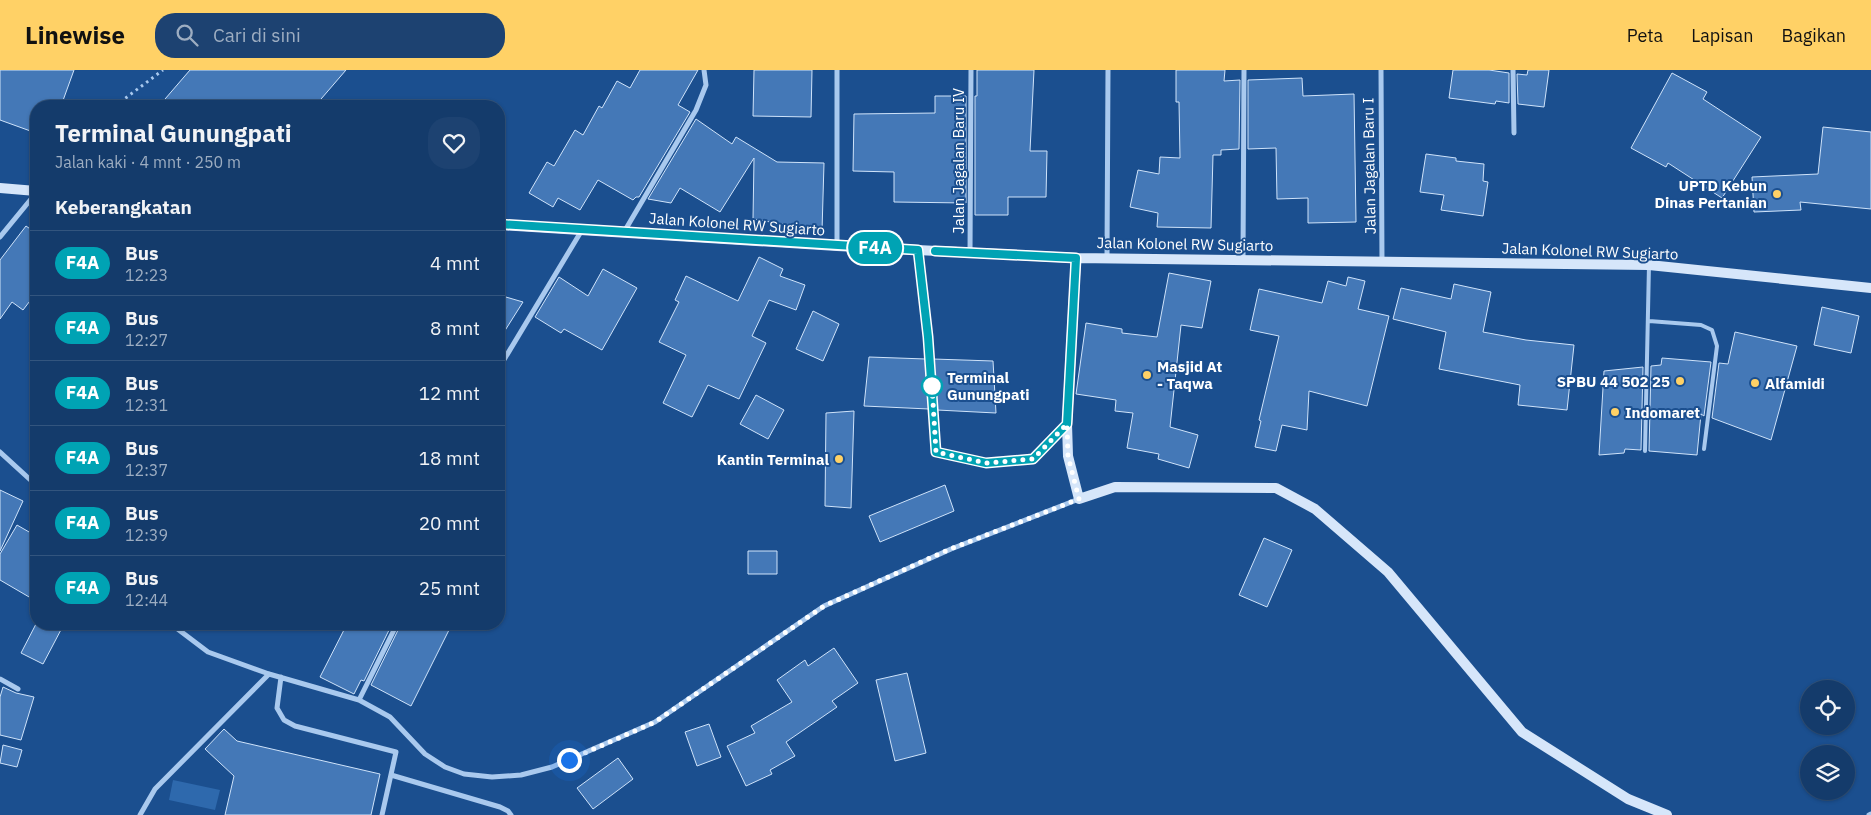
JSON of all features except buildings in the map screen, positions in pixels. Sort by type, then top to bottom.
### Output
[{"type":"main road","points":[[0,188],[30,191]]},
{"type":"main road","name":"Jalan Kolonel RW Sugiarto","points":[[505,224],[837,246],[1076,258],[1649,266],[1871,288]]},
{"type":"main road","points":[[1076,258],[1067,424],[1068,456],[1079,499],[1115,487],[1276,488],[1315,509],[1388,572],[1522,732],[1628,799],[1667,815]]},
{"type":"street","points":[[624,232],[696,110],[706,85],[704,70]]},
{"type":"street","points":[[837,70],[837,246]]},
{"type":"street","name":"Jalan Jagalan Baru IV","points":[[970,253],[971,70]]},
{"type":"street","points":[[1107,258],[1108,70]]},
{"type":"street","points":[[1243,261],[1244,70]]},
{"type":"street","name":"Jalan Jagalan Baru I","points":[[1380,70],[1382,263]]},
{"type":"street","points":[[1514,70],[1514,133]]},
{"type":"street","points":[[0,237],[30,200]]},
{"type":"street","points":[[505,358],[582,230]]},
{"type":"street","points":[[0,452],[30,480]]},
{"type":"street","points":[[178,630],[208,652],[281,678],[359,700],[390,717],[425,754],[445,766],[464,774],[492,777],[521,775],[552,767],[655,722],[824,606],[950,549],[1079,499]]},
{"type":"street","points":[[359,700],[394,630]]},
{"type":"street","points":[[140,815],[155,789],[269,674]]},
{"type":"street","points":[[281,678],[277,708],[284,720],[295,726],[396,752],[382,815]]},
{"type":"street","points":[[0,680],[18,689]]},
{"type":"street","points":[[391,775],[500,806],[508,811],[510,815]]},
{"type":"lane","points":[[918,250],[928,337],[936,452],[986,463],[1033,459],[1067,424]]},
{"type":"lane","points":[[1645,451],[1649,266]]},
{"type":"lane","points":[[1648,320],[1701,325],[1712,330],[1717,346],[1704,450]]},
{"type":"path","points":[[123,100],[162,70]]},
{"type":"shaded area","points":[[173,780],[220,790],[215,810],[169,800]]},
{"type":"bus line","name":"F4A","points":[[505,224],[918,250],[928,337],[936,452],[986,463],[1033,459],[1067,424],[1076,258],[935,251]]},
{"type":"place","name":"UPTD Kebun Dinas Pertanian","points":[[1777,194]]},
{"type":"place","name":"Masjid At - Taqwa","points":[[1147,375]]},
{"type":"place","name":"SPBU 44 502 25","points":[[1680,381]]},
{"type":"place","name":"Alfamidi","points":[[1755,383]]},
{"type":"place","name":"Terminal Gunungpati","points":[[932,386]]},
{"type":"place","name":"Indomaret","points":[[1615,412]]},
{"type":"place","name":"Kantin Terminal","points":[[839,459]]},
{"type":"route","points":[[569,760],[655,722],[824,606],[950,549],[1079,499],[1068,456],[1067,424],[1033,459],[986,463],[936,452],[932,386]]}]
